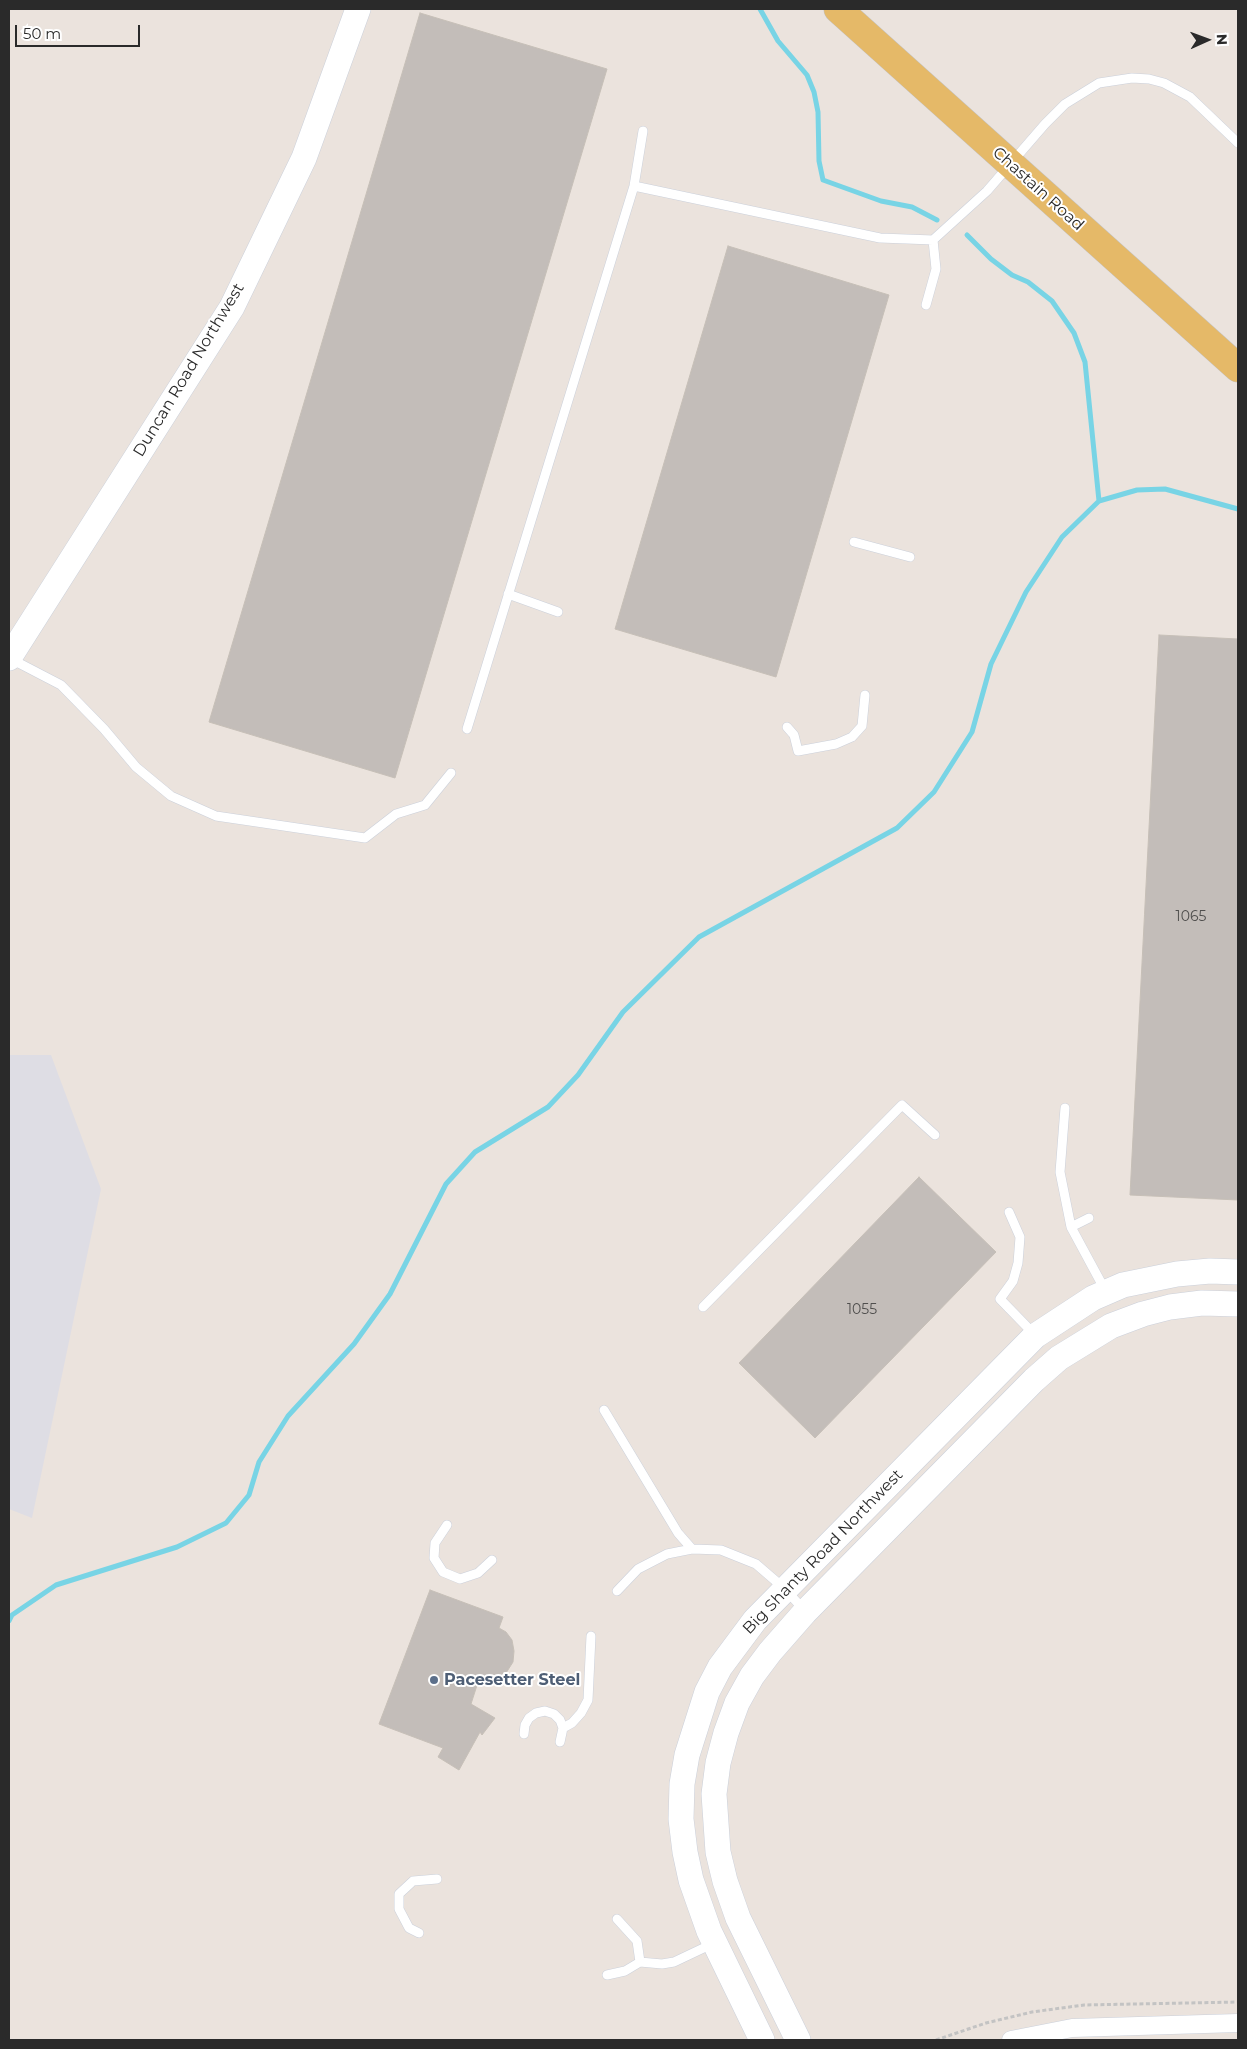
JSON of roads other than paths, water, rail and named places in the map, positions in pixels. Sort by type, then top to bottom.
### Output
[{"type":"main road","name":"Chastain Road","points":[[838,9],[1238,368]]},
{"type":"street","name":"Duncan Road Northwest","points":[[10,652],[232,307],[304,158],[358,9]]},
{"type":"street","name":"Big Shanty Road Northwest","points":[[762,2040],[715,1942],[691,1880],[681,1819],[682,1784],[687,1755],[704,1700],[720,1668],[754,1620],[1035,1336],[1068,1312],[1106,1293],[1150,1278],[1210,1271],[1238,1272]]},
{"type":"street","name":"Big Shanty Road Northwest","points":[[798,2040],[742,1926],[725,1881],[718,1852],[714,1794],[720,1755],[737,1703],[752,1676],[770,1652],[806,1612],[1034,1380],[1059,1358],[1111,1326],[1143,1314],[1170,1307],[1202,1303],[1238,1304]]},
{"type":"street","points":[[1011,2040],[1072,2028],[1238,2023]]},
{"type":"lane","points":[[634,186],[880,238],[934,240],[987,192],[1064,104],[1099,83],[1115,79],[1149,79],[1178,89],[1202,108],[1238,142]]},
{"type":"lane","points":[[466,729],[634,186],[643,131]]},
{"type":"lane","points":[[926,305],[936,270],[934,240]]},
{"type":"lane","points":[[854,542],[910,557]]},
{"type":"lane","points":[[508,594],[558,612]]},
{"type":"lane","points":[[10,652],[61,685],[104,729],[136,767],[171,796],[216,816],[365,838],[396,814],[425,805],[451,773]]},
{"type":"lane","points":[[786,727],[794,735],[798,752],[836,744],[852,737],[862,726],[865,695]]},
{"type":"lane","points":[[703,1308],[902,1105],[935,1135]]},
{"type":"lane","points":[[1064,1108],[1060,1172],[1071,1227],[1106,1293]]},
{"type":"lane","points":[[1009,1212],[1020,1237],[1018,1263],[1014,1281],[1000,1298],[1035,1336]]},
{"type":"lane","points":[[1071,1227],[1089,1218]]},
{"type":"lane","points":[[604,1410],[678,1533],[692,1549]]},
{"type":"lane","points":[[447,1526],[434,1543],[434,1558],[443,1572],[460,1579],[478,1573],[492,1560]]},
{"type":"lane","points":[[617,1591],[638,1569],[667,1554],[692,1549],[721,1550],[744,1558],[766,1572],[806,1612]]},
{"type":"lane","points":[[563,1728],[572,1723],[581,1713],[588,1700],[591,1636]]},
{"type":"lane","points":[[524,1734],[525,1725],[529,1718],[536,1713],[545,1711],[554,1714],[560,1720],[563,1728],[560,1742]]},
{"type":"lane","points":[[419,1933],[409,1928],[399,1909],[399,1894],[413,1880],[437,1879]]},
{"type":"lane","points":[[617,1919],[638,1941],[640,1962]]},
{"type":"lane","points":[[607,1975],[625,1971],[640,1962],[662,1964],[674,1962],[715,1942]]},
{"type":"waterway","points":[[760,9],[778,41],[807,75],[814,92],[818,112],[819,161],[823,180],[881,201],[912,207],[937,220]]},
{"type":"waterway","points":[[967,235],[991,259],[1012,275],[1028,282],[1052,301],[1074,333],[1085,362],[1099,501]]},
{"type":"waterway","points":[[9,1621],[12,1615],[56,1585],[177,1547],[226,1523],[249,1495],[259,1462],[288,1416],[354,1344],[390,1294],[446,1184],[475,1152],[548,1107],[578,1075],[623,1012],[699,937],[897,828],[934,792],[972,732],[991,664],[1026,592],[1062,537],[1099,501],[1137,490],[1165,489],[1238,509]]},
{"type":"place","name":"Pacesetter Steel","points":[[434,1680]]}]
